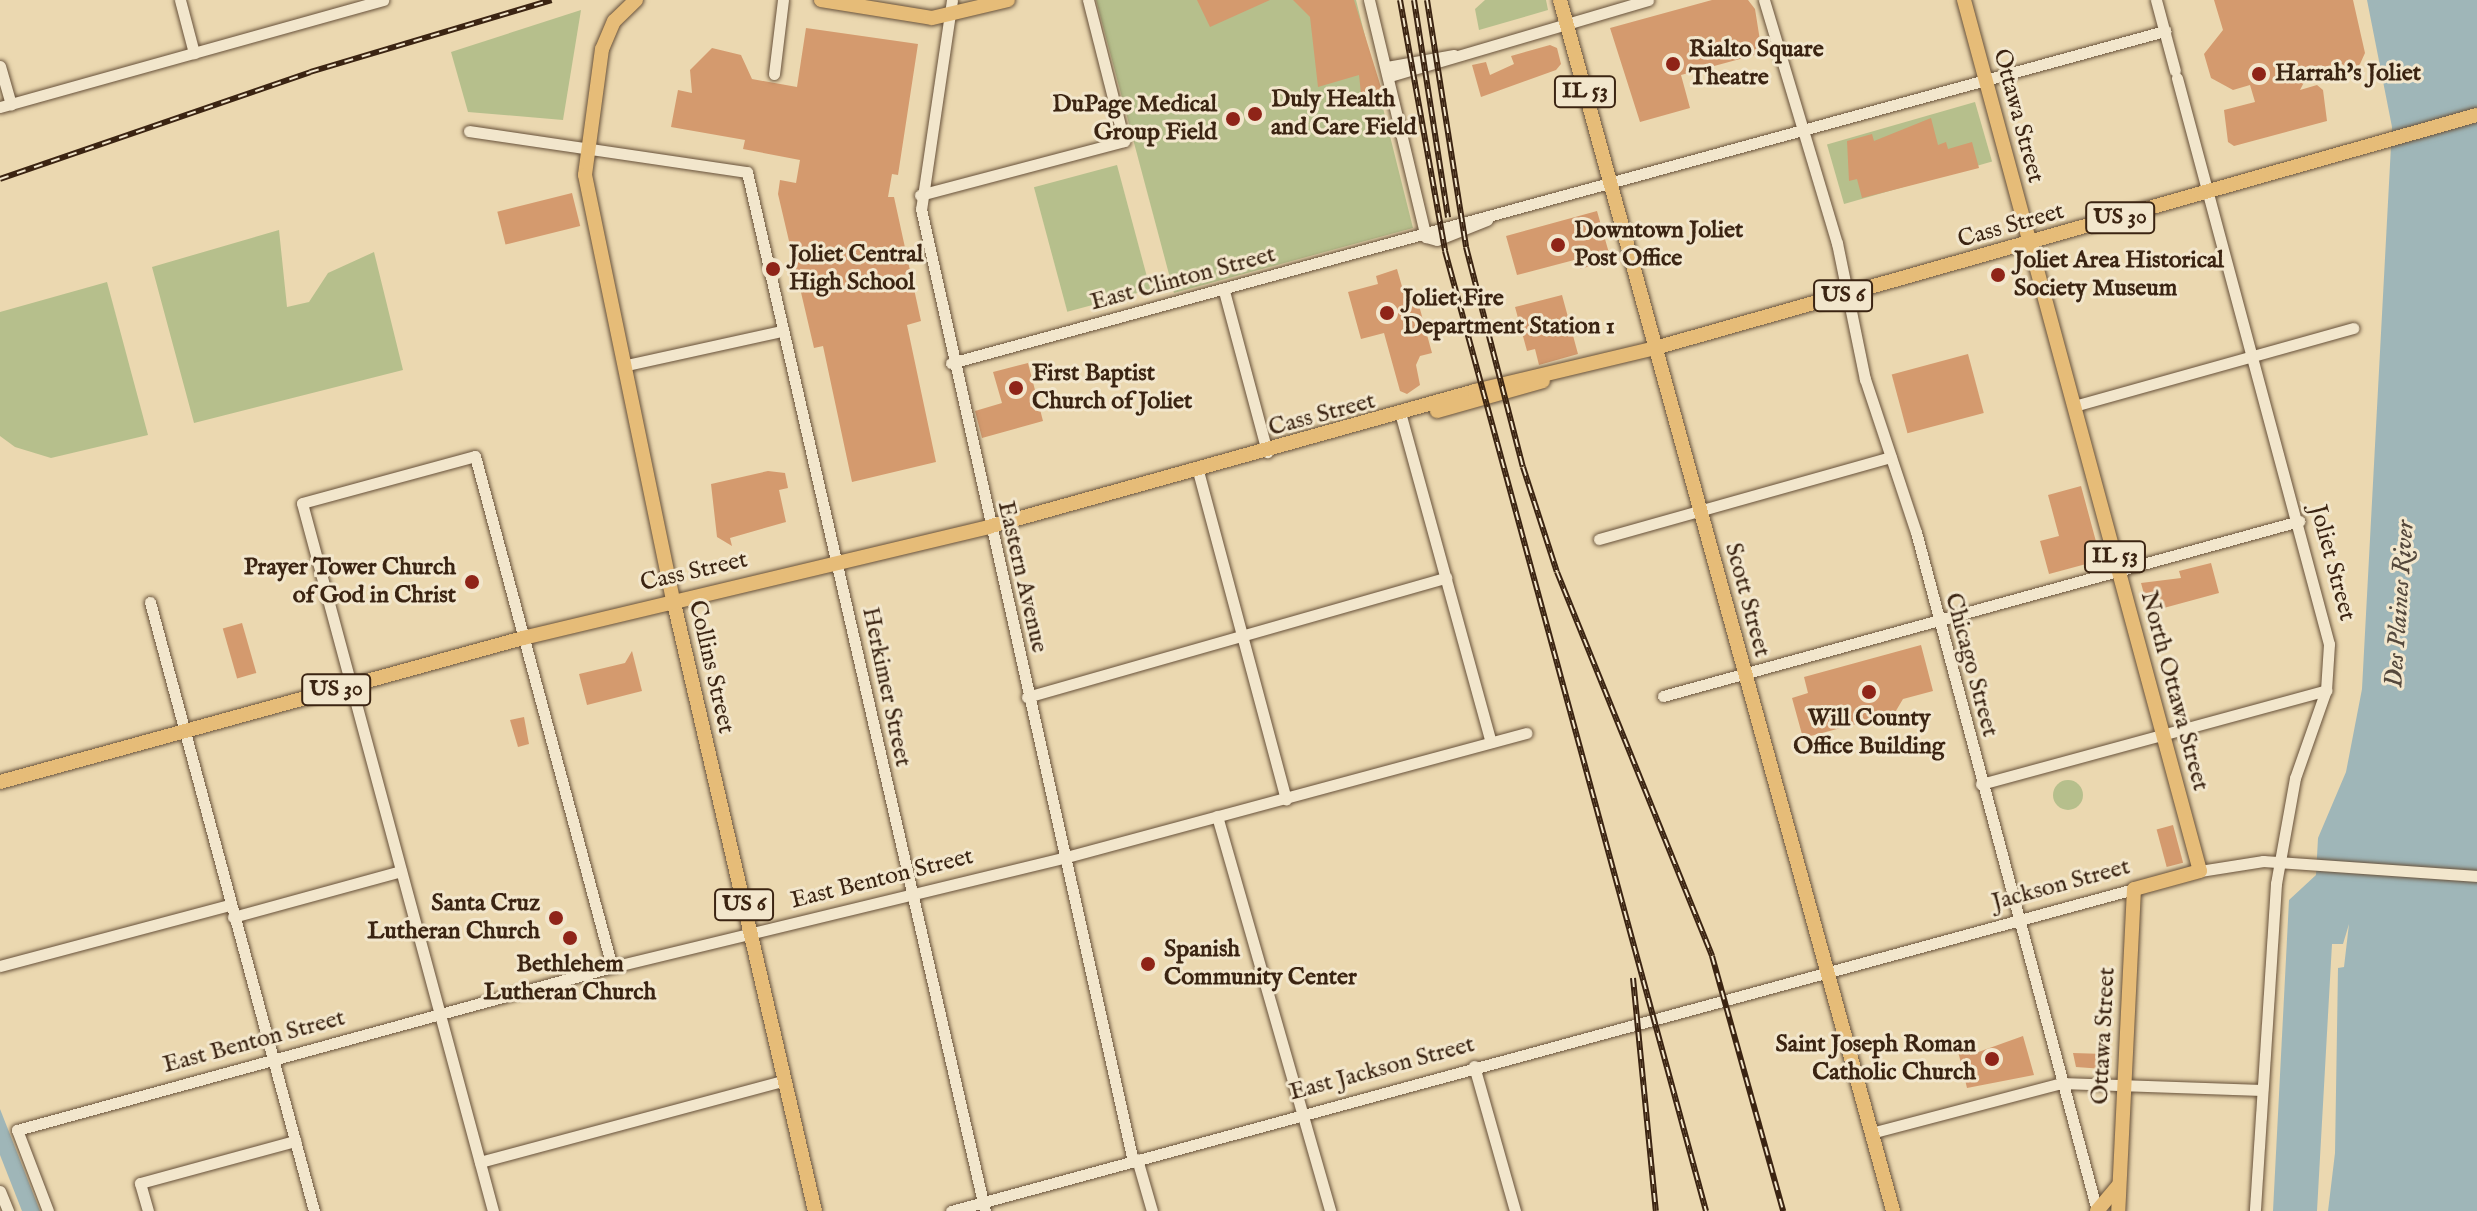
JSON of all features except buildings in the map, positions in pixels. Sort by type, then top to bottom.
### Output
[{"type":"main road","name":"Collins Street","points":[[636,0],[606,35],[585,149],[673,599],[815,1211]]},
{"type":"main road","points":[[825,0],[950,16],[1008,0]]},
{"type":"main road","name":"Scott Street","points":[[1560,0],[1893,1211]]},
{"type":"main road","name":"Ottawa Street","points":[[1964,0],[2030,243]]},
{"type":"main road","name":"Cass Street","points":[[0,782],[523,638],[673,599],[988,527],[1401,416],[1497,385],[1556,375],[2387,144],[2477,115]]},
{"type":"main road","name":"North Ottawa Street","points":[[2030,243],[2200,871]]},
{"type":"main road","name":"Jackson Street","points":[[2134,889],[2200,871]]},
{"type":"main road","name":"Ottawa Street","points":[[2118,1211],[2134,889]]},
{"type":"main road","points":[[2097,1211],[2119,1185]]},
{"type":"street","points":[[180,0],[194,53]]},
{"type":"street","points":[[0,66],[5,106],[194,53],[350,4],[383,0]]},
{"type":"street","points":[[774,74],[783,0]]},
{"type":"street","name":"Eastern Avenue","points":[[952,0],[920,195],[951,363],[1063,858],[1135,1160],[1152,1211]]},
{"type":"street","points":[[920,195],[1124,141],[1088,0]]},
{"type":"street","points":[[1369,0],[1426,237]]},
{"type":"street","points":[[1388,71],[1648,0]]},
{"type":"street","name":"Chicago Street","points":[[1764,0],[1847,295],[1865,379],[1916,532],[1935,621],[2097,1211]]},
{"type":"street","name":"Joliet Street","points":[[2156,0],[2328,626],[2326,690],[2295,778],[2284,861],[2276,884],[2255,1211]]},
{"type":"street","name":"East Clinton Street","points":[[951,363],[1426,237],[1437,240],[1487,220],[2165,31]]},
{"type":"street","points":[[469,131],[585,149]]},
{"type":"street","name":"Herkimer Street","points":[[585,149],[747,172],[983,1207]]},
{"type":"street","points":[[1224,291],[1267,452]]},
{"type":"street","points":[[2074,406],[2353,328]]},
{"type":"street","points":[[627,365],[782,331]]},
{"type":"street","points":[[1401,416],[1491,742]]},
{"type":"street","points":[[493,1211],[302,503],[475,456],[612,967]]},
{"type":"street","points":[[1599,539],[1891,457]]},
{"type":"street","points":[[1198,471],[1286,799]]},
{"type":"street","points":[[1663,696],[2299,521]]},
{"type":"street","points":[[1027,697],[1446,578]]},
{"type":"street","points":[[150,602],[182,732],[314,1211]]},
{"type":"street","points":[[1981,784],[2326,690]]},
{"type":"street","name":"East Benton Street","points":[[48,1211],[17,1130],[612,967],[1063,858],[1526,733]]},
{"type":"street","points":[[1217,816],[1330,1211]]},
{"type":"street","name":"Jackson Street","points":[[2200,871],[2284,861],[2477,876]]},
{"type":"street","points":[[0,966],[401,871]]},
{"type":"street","name":"Jackson Street","points":[[1826,970],[2134,889]]},
{"type":"street","name":"East Jackson Street","points":[[951,1211],[983,1207],[1135,1160],[1826,970]]},
{"type":"street","points":[[1474,1066],[1515,1211]]},
{"type":"street","points":[[480,1162],[785,1080]]},
{"type":"street","points":[[1871,1133],[2061,1083],[2123,1082],[2262,1090]]},
{"type":"street","points":[[148,1211],[140,1183],[295,1141]]},
{"type":"street","points":[[0,1191],[8,1211]]},
{"type":"green space","name":"Duly Health and Care Field","points":[[1096,0],[1356,0],[1413,228],[1174,293]]},
{"type":"green space","points":[[1485,0],[1546,0],[1548,10],[1479,30],[1475,9]]},
{"type":"green space","points":[[581,10],[563,120],[468,112],[451,52]]},
{"type":"green space","points":[[1975,102],[1992,162],[1844,204],[1827,144]]},
{"type":"green space","points":[[1117,165],[1150,290],[1067,312],[1034,187]]},
{"type":"green space","points":[[279,230],[287,307],[309,302],[328,273],[374,252],[403,370],[194,423],[152,267]]},
{"type":"green space","points":[[107,282],[148,435],[51,458],[15,447],[0,436],[0,312]]},
{"type":"green space","points":[[2068,780],[2079,784],[2083,795],[2079,806],[2068,810],[2057,806],[2053,795],[2057,784]]},
{"type":"water","name":"Des Plaines River","points":[[2367,0],[2477,0],[2477,1211],[2328,1211],[2335,1153],[2338,968],[2344,967],[2349,924],[2343,944],[2332,944],[2317,1211],[2273,1211],[2289,900],[2316,875],[2318,838],[2346,772],[2362,689],[2392,127]]},
{"type":"water","points":[[0,1109],[40,1211],[22,1211],[0,1155]]},
{"type":"railway","points":[[0,179],[310,72],[551,0]]},
{"type":"railway","points":[[1400,0],[1445,251],[1706,1211]]},
{"type":"railway","points":[[1414,0],[1448,217]]},
{"type":"railway","points":[[1427,0],[1466,247],[1523,467],[1557,572],[1712,956],[1783,1211]]},
{"type":"railway","points":[[1633,978],[1656,1211]]},
{"type":"place","name":"Rialto Square Theatre","points":[[1673,64]]},
{"type":"place","name":"Harrah's Joliet","points":[[2259,74]]},
{"type":"place","name":"Duly Health and Care Field","points":[[1255,114]]},
{"type":"place","name":"DuPage Medical Group Field","points":[[1233,119]]},
{"type":"place","name":"Downtown Joliet Post Office","points":[[1558,245]]},
{"type":"place","name":"Joliet Central High School","points":[[773,269]]},
{"type":"place","name":"Joliet Area Historical Society Museum","points":[[1998,275]]},
{"type":"place","name":"Joliet Fire Department Station 1","points":[[1387,313]]},
{"type":"place","name":"First Baptist Church of Joliet","points":[[1016,388]]},
{"type":"place","name":"Prayer Tower Church of God in Christ","points":[[472,582]]},
{"type":"place","name":"Will County Office Building","points":[[1869,692]]},
{"type":"place","name":"Santa Cruz Lutheran Church","points":[[556,918]]},
{"type":"place","name":"Bethlehem Lutheran Church","points":[[570,938]]},
{"type":"place","name":"Spanish Community Center","points":[[1148,964]]},
{"type":"place","name":"Saint Joseph Roman Catholic Church","points":[[1992,1059]]}]
